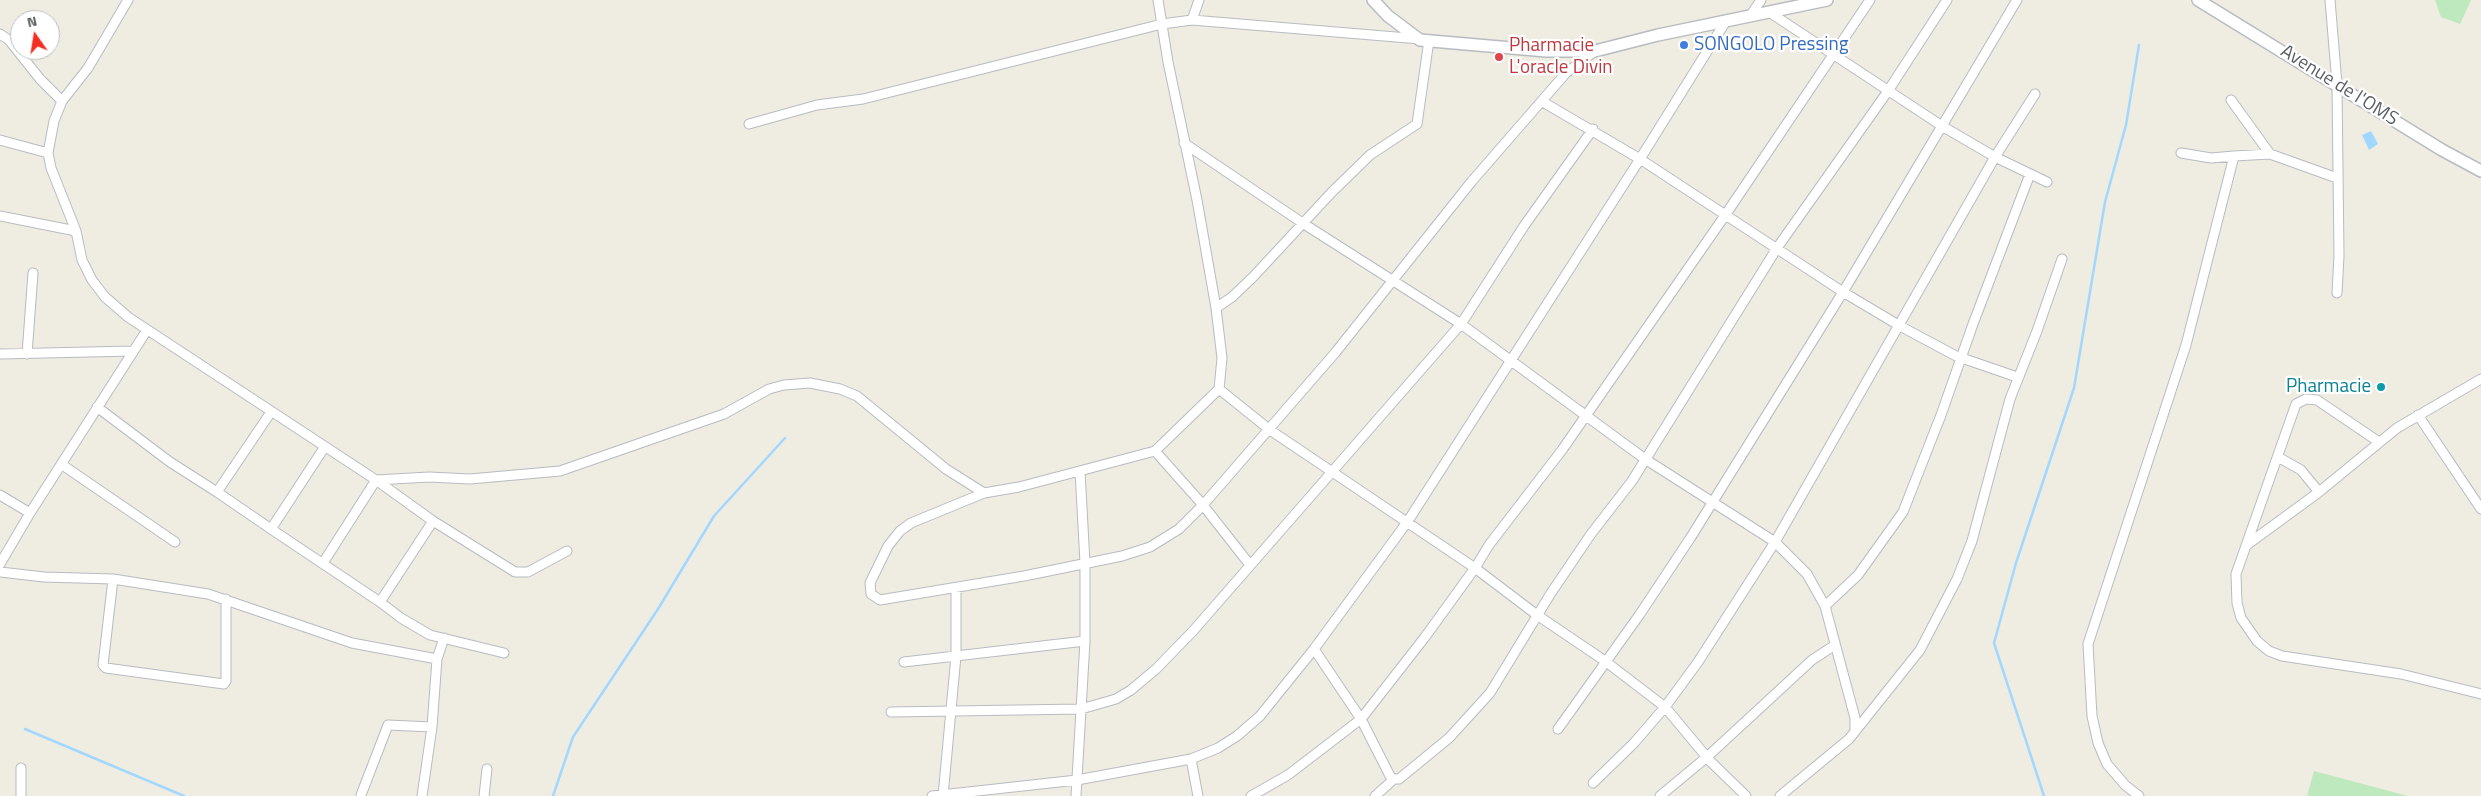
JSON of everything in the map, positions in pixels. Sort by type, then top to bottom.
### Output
[{"type":"street","points":[[128,0],[88,68],[62,101],[54,121],[48,152],[51,168],[76,231],[82,260],[92,280],[105,298],[147,330],[324,448],[376,480],[433,522],[515,572],[521,574],[528,572],[567,551]]},
{"type":"street","points":[[1158,0],[1216,308],[1222,358],[1219,389],[1155,451],[1080,472],[984,493],[911,523],[900,530],[888,546],[870,588],[871,594],[880,600],[956,588],[1138,552],[1150,547],[1178,529],[1203,505],[1270,430],[1394,281],[1472,181],[1566,74],[1595,51]]},
{"type":"street","points":[[1192,20],[1199,0]]},
{"type":"street","points":[[1373,0],[1388,16],[1425,40]]},
{"type":"street","points":[[1750,16],[1761,0]]},
{"type":"street","points":[[749,124],[817,105],[863,99],[1162,24],[1192,20],[1546,51],[1595,51],[1827,0]]},
{"type":"street","points":[[1251,796],[1288,776],[1361,718],[1425,637],[1475,568],[1489,545],[1562,450],[1726,214],[1870,0]]},
{"type":"street","points":[[1314,649],[1361,718],[1390,776],[1394,779],[1399,780],[1449,738],[1490,693],[1537,615],[1591,534],[1632,481],[1777,248],[1888,91],[1947,0]]},
{"type":"street","points":[[1558,729],[1640,614],[1713,502],[1843,292],[2017,0]]},
{"type":"street","name":"Avenue de l'OMS","points":[[2198,0],[2442,150],[2481,171]]},
{"type":"street","points":[[2330,0],[2337,84],[2339,270],[2337,293]]},
{"type":"street","points":[[1770,12],[1832,55],[1942,126],[1995,157],[2047,182]]},
{"type":"street","points":[[932,796],[1078,780],[1191,759],[1231,740],[1260,716],[1314,649],[1408,521],[1726,21]]},
{"type":"street","points":[[0,34],[9,40],[40,80],[62,101]]},
{"type":"street","points":[[1216,308],[1232,297],[1370,155],[1416,124],[1425,40]]},
{"type":"street","points":[[1592,783],[1634,743],[1665,707],[1698,662],[1775,542],[1995,157],[2035,94]]},
{"type":"street","points":[[2231,100],[2270,154]]},
{"type":"street","points":[[1543,102],[1640,159],[1843,292],[1900,326],[1961,358],[2017,377]]},
{"type":"street","points":[[891,712],[1081,709],[1116,699],[1131,690],[1156,669],[1193,631],[1461,324],[1524,226],[1593,130]]},
{"type":"street","points":[[0,140],[48,152]]},
{"type":"street","points":[[1184,143],[1304,224],[1461,324],[1645,459],[1775,542],[1807,574],[1825,606],[1855,718],[1856,731]]},
{"type":"street","points":[[2182,153],[2211,158],[2270,154],[2337,178]]},
{"type":"street","points":[[2139,796],[2125,785],[2107,764],[2098,743],[2092,716],[2088,644],[2186,345],[2234,156]]},
{"type":"street","points":[[1825,606],[1858,575],[1903,512],[2030,174]]},
{"type":"street","points":[[0,216],[76,231]]},
{"type":"street","points":[[1780,796],[1849,739],[1920,650],[1957,579],[1972,541],[2017,377],[2037,331],[2062,259]]},
{"type":"street","points":[[27,354],[33,272]]},
{"type":"street","points":[[0,564],[30,513],[147,330]]},
{"type":"street","points":[[0,354],[133,352]]},
{"type":"street","points":[[2248,544],[2319,492],[2379,442],[2418,416],[2481,379]]},
{"type":"street","points":[[376,480],[429,477],[470,479],[560,471],[724,414],[769,389],[810,382],[840,389],[857,396],[946,469],[984,493]]},
{"type":"street","points":[[1219,389],[1270,430],[1408,521],[1537,615],[1605,661],[1665,707],[1707,757],[1746,796]]},
{"type":"street","points":[[2379,442],[2317,400],[2306,398],[2296,404],[2236,574],[2237,603],[2247,628],[2269,651],[2282,656],[2401,674],[2481,694]]},
{"type":"street","points":[[97,408],[170,462],[323,563],[416,628],[444,638],[504,653]]},
{"type":"street","points":[[217,492],[271,412]]},
{"type":"street","points":[[2418,416],[2481,509]]},
{"type":"street","points":[[271,529],[324,448]]},
{"type":"street","points":[[1155,451],[1203,505],[1250,565]]},
{"type":"street","points":[[2278,457],[2301,470],[2319,492]]},
{"type":"street","points":[[61,464],[175,542]]},
{"type":"street","points":[[1076,796],[1085,641],[1085,563],[1080,472]]},
{"type":"street","points":[[323,563],[376,480]]},
{"type":"street","points":[[0,495],[30,513]]},
{"type":"street","points":[[380,602],[433,522]]},
{"type":"street","points":[[0,572],[44,577],[113,580],[199,592],[226,599],[352,643],[437,659]]},
{"type":"street","points":[[113,580],[103,665],[106,668],[224,684],[226,680],[226,599]]},
{"type":"street","points":[[943,796],[956,656],[956,588]]},
{"type":"street","points":[[422,796],[432,727],[437,659],[444,638]]},
{"type":"street","points":[[904,662],[1085,641]]},
{"type":"street","points":[[1660,796],[1707,757],[1812,660],[1836,645]]},
{"type":"street","points":[[360,795],[387,726],[390,724],[432,727]]},
{"type":"street","points":[[1191,759],[1198,796]]},
{"type":"street","points":[[21,768],[21,796]]},
{"type":"street","points":[[484,796],[488,769]]},
{"type":"street","points":[[1375,796],[1394,779]]},
{"type":"green space","points":[[2435,0],[2471,0],[2460,24],[2441,17]]},
{"type":"green space","points":[[2314,771],[2408,796],[2307,796]]},
{"type":"water","points":[[2371,131],[2378,144],[2369,150],[2362,135]]},
{"type":"waterway","points":[[2044,796],[1994,643],[2016,563],[2074,388],[2105,202],[2126,125],[2139,45]]},
{"type":"waterway","points":[[553,796],[573,737],[658,609],[714,516],[785,438]]},
{"type":"waterway","points":[[25,729],[184,796]]},
{"type":"place","name":"SONGOLO Pressing","points":[[1684,45]]},
{"type":"place","name":"Pharmacie L'oracle Divin","points":[[1499,57]]},
{"type":"place","name":"Pharmacie","points":[[2381,387]]}]
